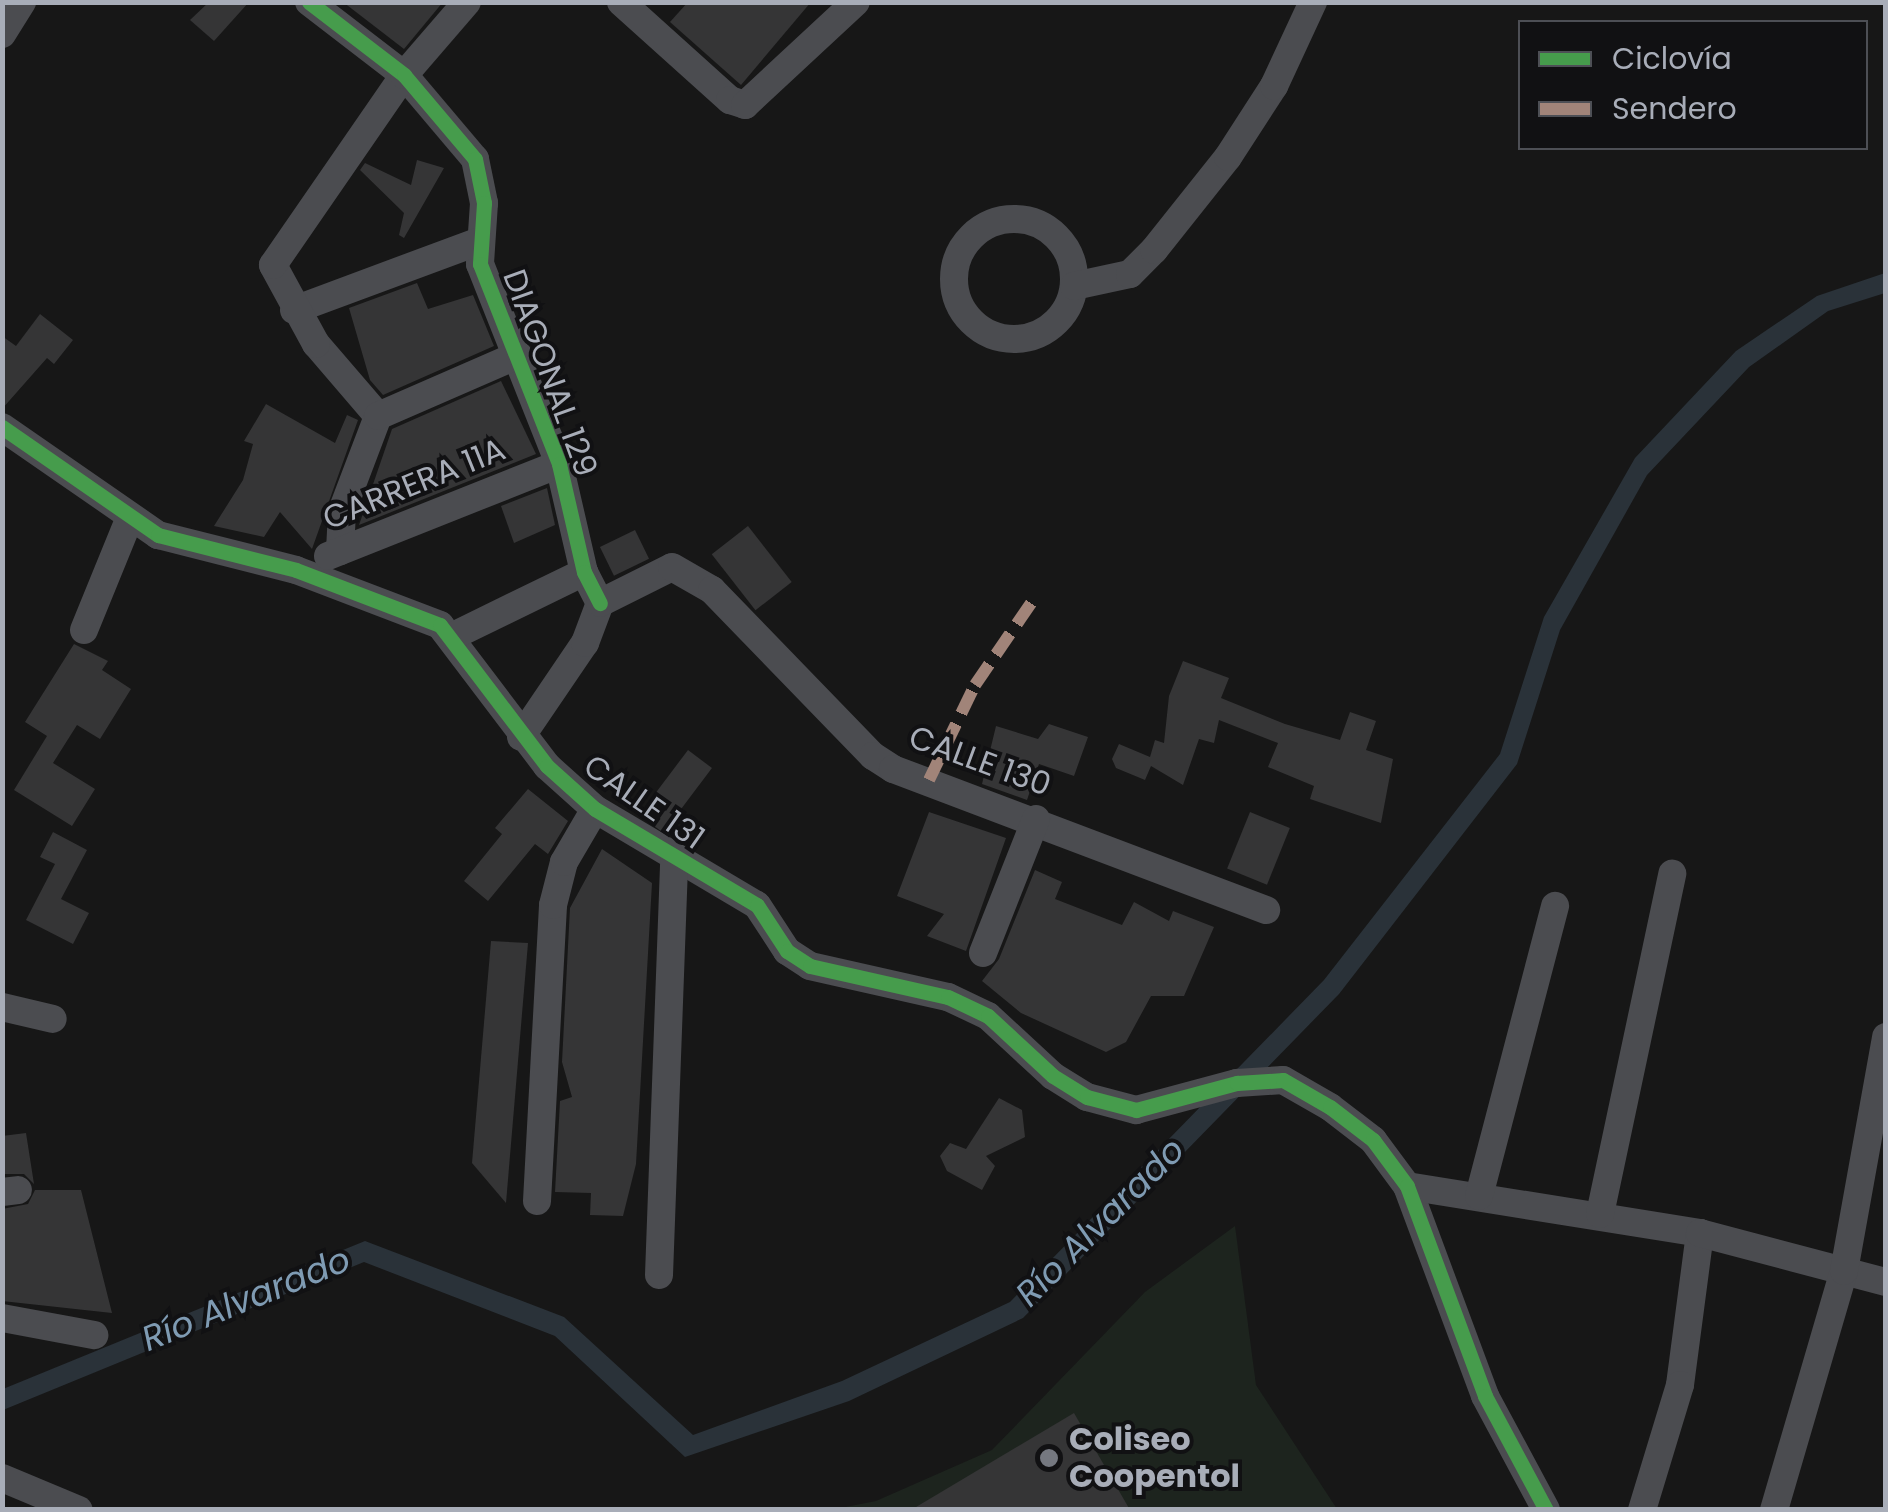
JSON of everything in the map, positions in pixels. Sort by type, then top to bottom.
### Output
[{"type":"street","points":[[2,34],[22,2]]},
{"type":"street","points":[[310,2],[404,75]]},
{"type":"street","points":[[378,416],[294,310],[272,266],[404,75],[467,2]]},
{"type":"street","points":[[621,2],[730,100],[752,101],[856,2]]},
{"type":"street","points":[[1074,286],[1062,242],[1021,219],[976,232],[954,272],[966,317],[1006,340],[1051,327],[1074,286],[1130,274],[1228,157],[1274,86],[1313,2]]},
{"type":"street","name":"DIAGONAL 129","points":[[404,75],[476,160],[484,203],[477,242],[559,464],[584,572],[600,603]]},
{"type":"street","points":[[294,310],[477,242]]},
{"type":"street","points":[[340,552],[342,511],[378,416],[518,354]]},
{"type":"street","name":"CALLE 131","points":[[2,427],[129,520],[158,535],[296,570],[440,625],[452,636],[521,736],[595,808],[674,859],[757,904],[779,942],[810,966],[948,997],[988,1016],[1053,1076],[1087,1097],[1136,1110],[1237,1083],[1283,1080],[1330,1107],[1374,1140],[1407,1186],[1485,1396],[1546,1510]]},
{"type":"street","name":"CARRERA 11A","points":[[296,570],[559,464]]},
{"type":"street","points":[[84,630],[129,520]]},
{"type":"street","name":"CALLE 130","points":[[600,603],[672,567],[712,590],[863,746],[1266,910]]},
{"type":"street","points":[[452,636],[584,572]]},
{"type":"street","points":[[521,736],[585,643],[600,603]]},
{"type":"street","points":[[537,1201],[553,906],[564,862],[595,808]]},
{"type":"street","points":[[983,953],[1036,819]]},
{"type":"street","points":[[659,1274],[674,859]]},
{"type":"street","points":[[1600,1214],[1672,874]]},
{"type":"street","points":[[1479,1196],[1555,906]]},
{"type":"street","points":[[2,1007],[53,1019]]},
{"type":"street","points":[[1774,1510],[1844,1271],[1886,1037]]},
{"type":"street","points":[[1407,1186],[1700,1232],[1886,1282]]},
{"type":"street","points":[[1642,1510],[1680,1385],[1700,1232]]},
{"type":"street","points":[[2,1318],[94,1335]]},
{"type":"street","points":[[2,1478],[79,1510]]},
{"type":"shaded area","points":[[1235,1226],[1256,1385],[1337,1509],[830,1510],[876,1501],[992,1450],[1145,1292]]},
{"type":"water","name":"Río Alvarado","points":[[1885,273],[1885,293],[1828,311],[1749,367],[1647,475],[1560,630],[1517,764],[1339,994],[1023,1318],[849,1401],[685,1457],[555,1336],[364,1262],[3,1410],[3,1389],[365,1241],[564,1317],[693,1435],[842,1381],[1010,1302],[1324,980],[1500,754],[1544,617],[1635,458],[1736,351],[1817,296]]},
{"type":"building","points":[[209,2],[249,2],[214,41],[190,20]]},
{"type":"building","points":[[343,2],[443,2],[404,49]]},
{"type":"building","points":[[688,2],[811,2],[741,85],[670,22]]},
{"type":"building","points":[[417,160],[444,168],[404,238],[399,235],[404,213],[360,170],[365,163],[411,185]]},
{"type":"building","points":[[417,283],[428,309],[473,295],[494,346],[383,395],[370,380],[349,308]]},
{"type":"building","points":[[40,314],[73,340],[54,364],[47,358],[2,409],[2,336],[16,346]]},
{"type":"building","points":[[501,381],[536,454],[359,525],[392,429]]},
{"type":"building","points":[[266,404],[335,443],[347,415],[358,420],[312,549],[280,512],[264,537],[214,526],[243,480],[253,444],[244,441]]},
{"type":"building","points":[[547,488],[555,525],[514,543],[501,506]]},
{"type":"building","points":[[748,526],[792,582],[755,610],[712,554]]},
{"type":"building","points":[[635,530],[649,559],[614,576],[600,547]]},
{"type":"building","points":[[74,644],[108,661],[102,670],[131,689],[100,739],[77,725],[53,763],[95,789],[72,826],[14,790],[47,736],[25,722]]},
{"type":"building","points":[[1183,661],[1229,678],[1221,698],[1285,724],[1340,740],[1350,712],[1376,721],[1366,750],[1393,759],[1381,823],[1310,799],[1314,786],[1268,767],[1278,743],[1219,720],[1214,743],[1199,739],[1183,785],[1151,766],[1145,780],[1116,768],[1112,759],[1119,744],[1150,757],[1155,740],[1164,743],[1169,696]]},
{"type":"building","points":[[1049,724],[1088,737],[1074,776],[1039,764],[1027,800],[982,784],[996,726],[1038,739]]},
{"type":"building","points":[[688,750],[712,768],[663,833],[639,815]]},
{"type":"building","points":[[528,789],[568,821],[548,854],[535,844],[488,901],[464,881],[502,834],[495,828]]},
{"type":"building","points":[[929,812],[1006,838],[966,951],[927,936],[944,914],[897,896]]},
{"type":"building","points":[[1250,812],[1290,828],[1267,885],[1227,869]]},
{"type":"building","points":[[53,832],[87,850],[61,899],[89,913],[73,944],[26,920],[55,864],[40,857]]},
{"type":"building","points":[[602,849],[652,883],[636,1164],[623,1216],[590,1215],[591,1193],[555,1192],[560,1101],[572,1097],[562,1062],[570,908]]},
{"type":"building","points":[[1035,870],[1062,882],[1055,899],[1122,925],[1134,902],[1169,921],[1173,911],[1214,927],[1184,996],[1151,996],[1126,1042],[1106,1052],[1021,1013],[982,981],[999,959]]},
{"type":"building","points":[[491,941],[528,943],[506,1203],[472,1163]]},
{"type":"building","points":[[999,1098],[1022,1110],[1025,1137],[986,1156],[995,1166],[982,1190],[947,1171],[940,1156],[950,1143],[966,1149]]},
{"type":"building","points":[[26,1133],[34,1184],[24,1174],[2,1174],[2,1136]]},
{"type":"building","points":[[35,1190],[81,1190],[112,1313],[2,1301],[2,1209],[28,1204]]},
{"type":"building","name":"Coliseo Coopentol","points":[[1074,1413],[1130,1510],[911,1510]]},
{"type":"marked path","points":[[929,780],[975,685],[1036,596]]},
{"type":"cycle path","points":[[309,2],[404,75],[475,159],[484,203],[480,264],[559,464],[584,572],[600,603]]},
{"type":"cycle path","points":[[2,427],[158,535],[296,570],[440,625],[547,766],[595,809],[757,905],[787,951],[810,966],[948,997],[988,1016],[1053,1076],[1087,1097],[1136,1110],[1237,1083],[1283,1080],[1330,1107],[1373,1140],[1407,1186],[1485,1396],[1546,1510]]},
{"type":"place","name":"Coliseo Coopentol","points":[[1049,1458]]}]
